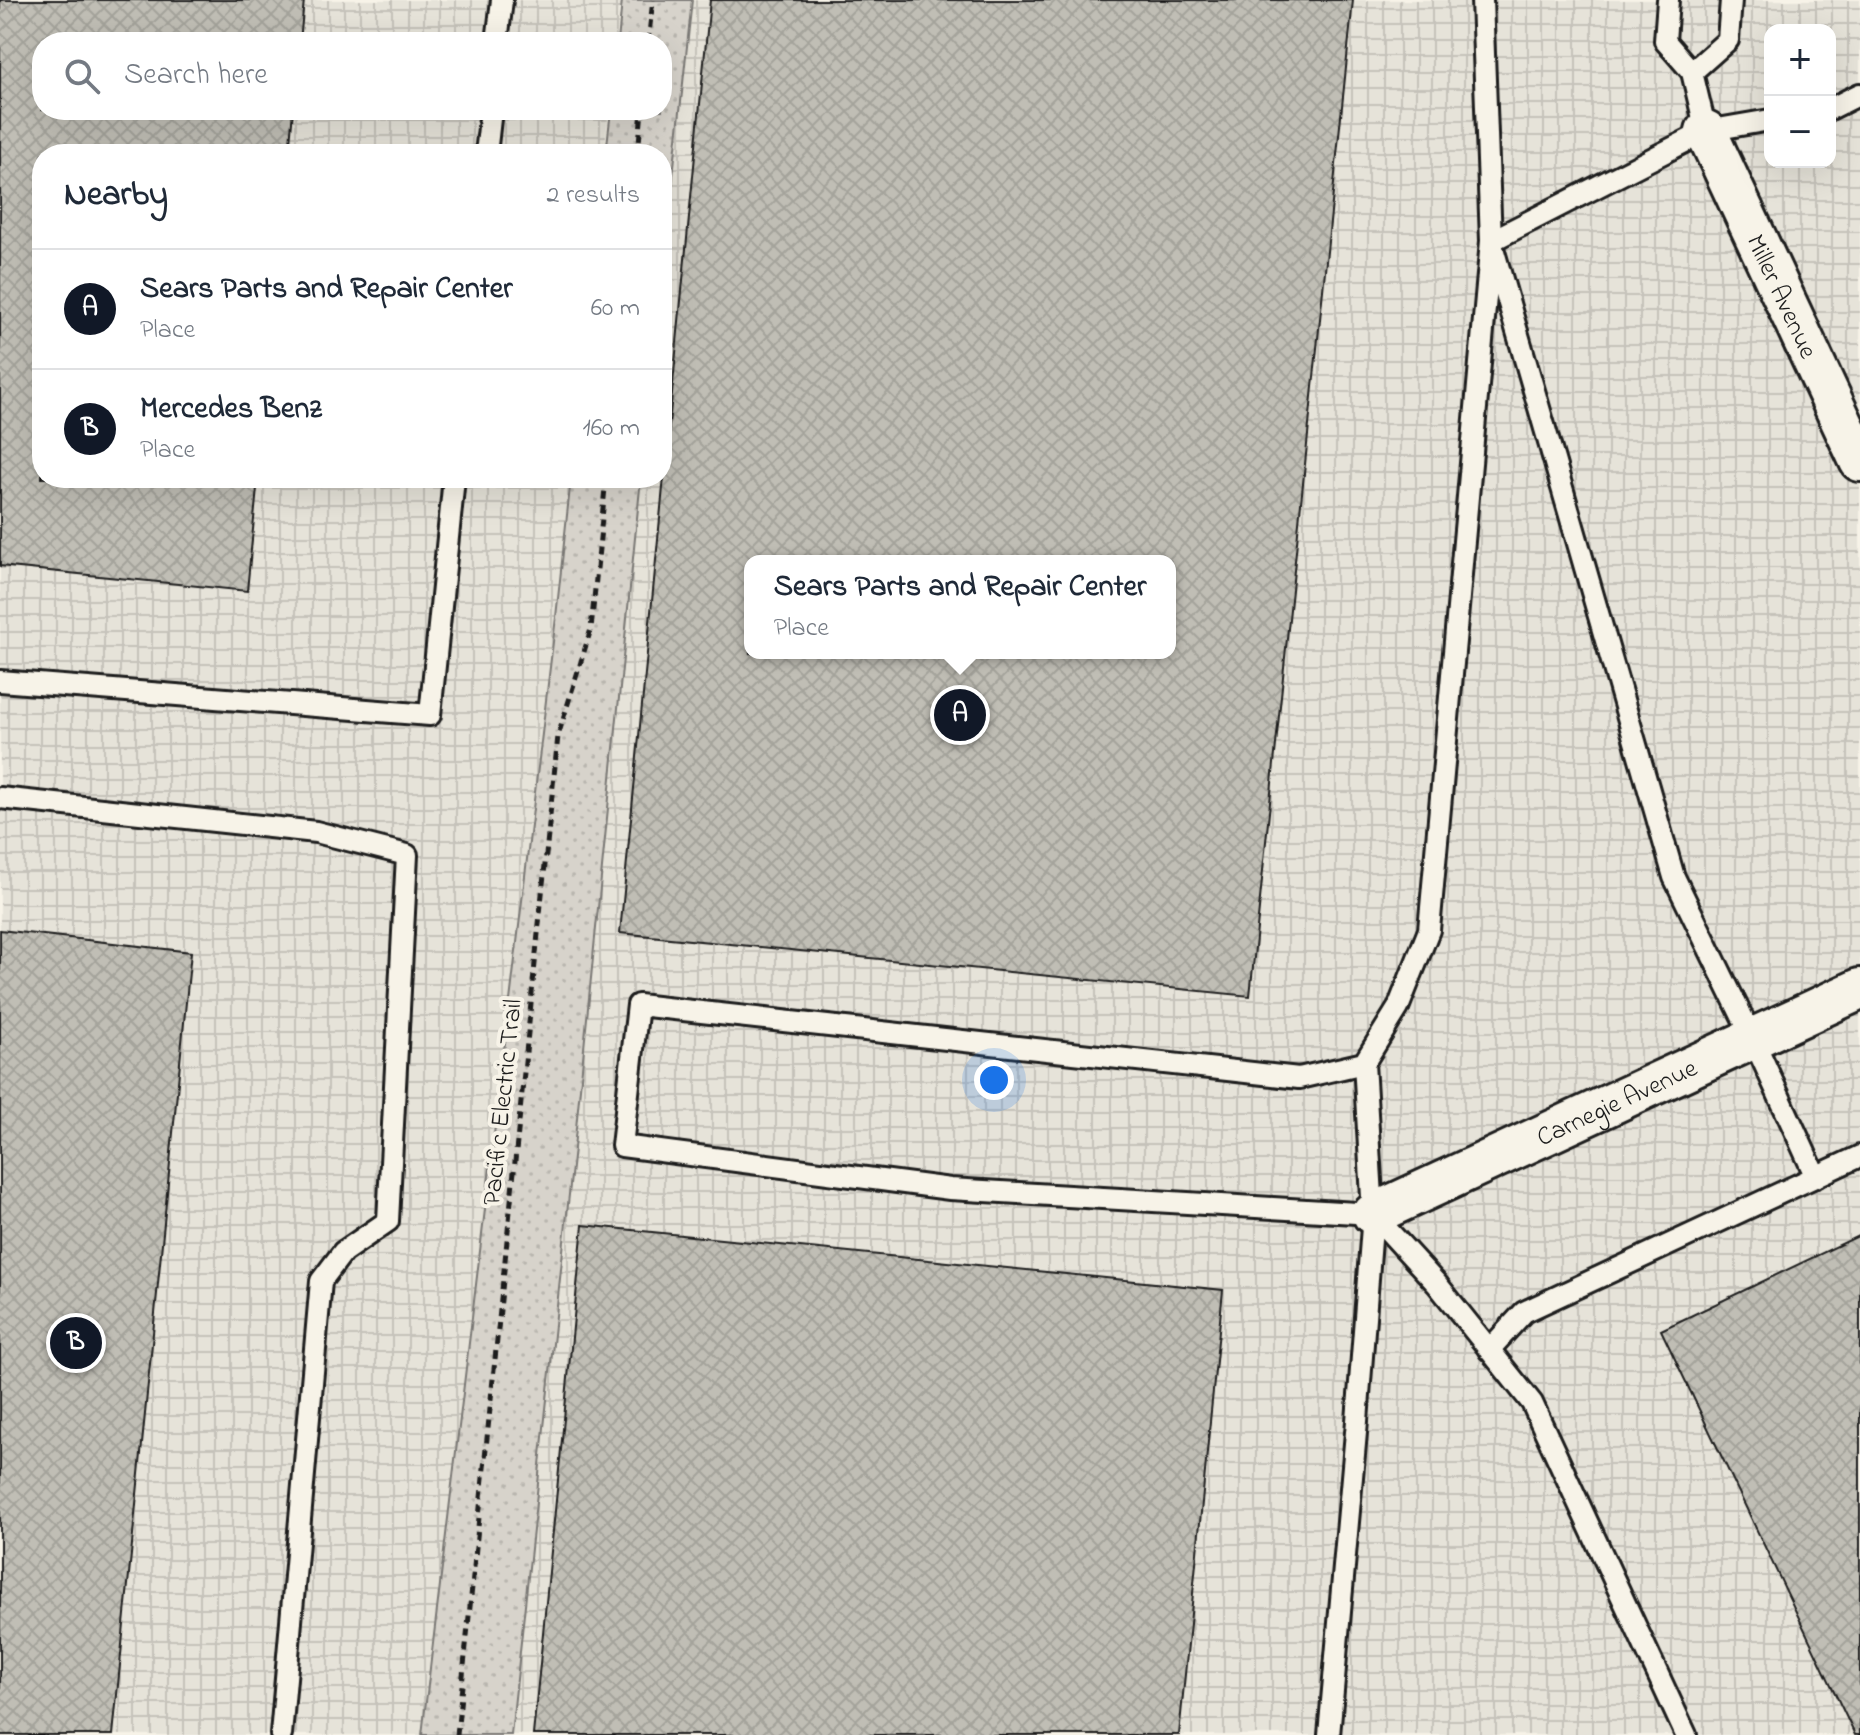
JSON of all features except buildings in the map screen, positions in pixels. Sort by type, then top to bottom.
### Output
[{"type":"street","name":"Miller Avenue","points":[[1706,131],[1860,461]]},
{"type":"street","name":"Carnegie Avenue","points":[[1373,1214],[1860,989]]},
{"type":"lane","points":[[498,32],[502,0]]},
{"type":"lane","points":[[1329,1735],[1373,1214],[1364,1063],[1398,1008],[1429,930],[1491,241],[1482,0]]},
{"type":"lane","points":[[1668,0],[1665,41],[1692,72],[1706,131]]},
{"type":"lane","points":[[1692,72],[1728,40],[1731,0]]},
{"type":"lane","points":[[1836,106],[1860,94]]},
{"type":"lane","points":[[487,144],[490,120]]},
{"type":"lane","points":[[1491,241],[1706,131],[1764,121]]},
{"type":"lane","points":[[1491,241],[1674,877],[1816,1177]]},
{"type":"lane","points":[[0,681],[430,715],[453,488]]},
{"type":"lane","points":[[0,798],[316,832],[407,855],[388,1221],[343,1252],[321,1281],[281,1735]]},
{"type":"lane","points":[[1364,1063],[1299,1078],[638,1005],[622,1146],[950,1189],[1373,1214],[1437,1284],[1532,1403],[1686,1735]]},
{"type":"lane","points":[[1489,1350],[1524,1312],[1860,1156]]},
{"type":"path","points":[[649,32],[653,0]]},
{"type":"path","points":[[639,144],[641,120]]},
{"type":"path","name":"Pacific Electric Trail","points":[[457,1735],[558,736],[591,629],[605,488]]},
{"type":"shaded area","points":[[0,0],[620,0],[617,32],[32,32],[32,120],[608,120],[605,144],[32,144],[32,488],[569,488],[422,1735],[0,1735]]},
{"type":"shaded area","points":[[622,0],[692,0],[672,185],[672,144],[607,144],[610,120],[672,120],[672,32],[619,32]]},
{"type":"shaded area","points":[[693,0],[1860,0],[1860,1735],[511,1735],[640,488],[672,488],[672,188]]},
{"type":"shaded area","points":[[570,488],[640,488],[511,1735],[422,1735]]},
{"type":"place","name":"Sears Parts and Repair Center","points":[[960,715]]},
{"type":"place","name":"Mercedes Benz","points":[[76,1343]]}]
